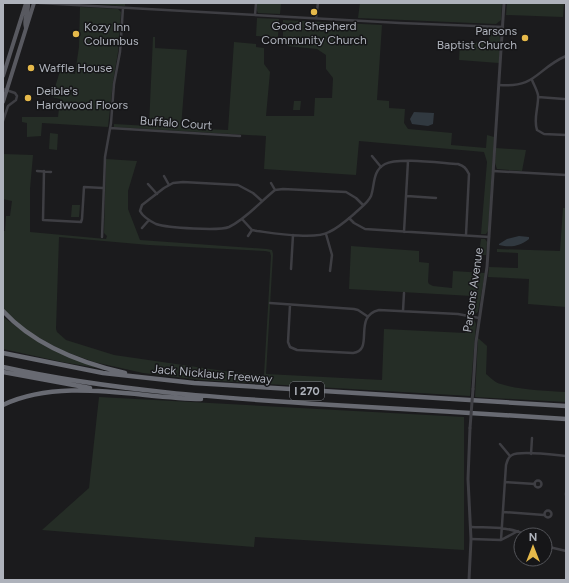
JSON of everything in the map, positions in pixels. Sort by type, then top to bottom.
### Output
[{"type":"highway","points":[[3,311],[29,334],[64,353],[102,367],[152,379]]},
{"type":"highway","name":"Jack Nicklaus Freeway","points":[[3,354],[64,366],[152,379],[250,388],[566,406]]},
{"type":"highway","name":"Jack Nicklaus Freeway","points":[[3,367],[114,387],[179,394],[247,400],[566,419]]},
{"type":"highway","points":[[3,372],[95,389],[146,396]]},
{"type":"highway","points":[[3,405],[35,394],[82,390],[184,399],[247,400]]},
{"type":"main road","points":[[26,28],[24,22],[28,7],[27,3]]},
{"type":"main road","points":[[3,76],[27,3]]},
{"type":"main road","points":[[3,102],[5,89],[34,3]]},
{"type":"street","points":[[40,3],[503,27]]},
{"type":"street","points":[[255,15],[256,3]]},
{"type":"street","points":[[316,18],[318,3]]},
{"type":"street","name":"Parsons Avenue","points":[[469,580],[471,539],[468,479],[470,428],[476,342],[486,275],[504,3]]},
{"type":"street","points":[[102,237],[105,157],[110,128],[114,84],[120,52],[123,8]]},
{"type":"street","points":[[498,85],[515,85],[532,80],[551,64],[566,56]]},
{"type":"street","points":[[532,80],[538,97],[537,130],[544,134],[566,136]]},
{"type":"street","points":[[3,121],[8,106],[17,97],[15,93],[5,89]]},
{"type":"street","points":[[538,97],[564,99]]},
{"type":"street","name":"Buffalo Court","points":[[110,128],[240,136]]},
{"type":"street","points":[[372,156],[381,166]]},
{"type":"street","points":[[242,219],[252,230],[293,235],[313,236],[326,234],[349,218],[369,199],[376,175],[381,166],[395,161],[458,164],[467,169],[470,179],[466,235]]},
{"type":"street","points":[[404,232],[408,161]]},
{"type":"street","points":[[37,171],[51,172]]},
{"type":"street","points":[[44,171],[43,220],[82,221],[84,187],[103,188]]},
{"type":"street","points":[[493,171],[566,175]]},
{"type":"street","points":[[164,176],[169,185]]},
{"type":"street","points":[[262,201],[253,192],[238,186],[183,182],[169,185],[142,206],[140,212],[149,220],[166,226],[222,229],[227,228],[242,219],[275,190],[289,188],[346,192],[356,198],[363,205]]},
{"type":"street","points":[[271,183],[275,190]]},
{"type":"street","points":[[148,184],[157,194]]},
{"type":"street","points":[[406,196],[436,198]]},
{"type":"street","points":[[349,218],[354,223],[365,229],[489,237]]},
{"type":"street","points":[[142,228],[149,220]]},
{"type":"street","points":[[248,236],[252,230]]},
{"type":"street","points":[[326,234],[332,255],[330,271]]},
{"type":"street","points":[[291,269],[293,235]]},
{"type":"street","points":[[403,311],[404,293]]},
{"type":"street","points":[[270,304],[354,308],[367,316]]},
{"type":"street","points":[[290,305],[288,339],[290,347],[297,350],[357,352],[361,350],[363,344],[365,321],[367,316],[374,311],[379,310],[458,314],[479,318]]},
{"type":"street","points":[[532,438],[532,454]]},
{"type":"street","points":[[500,444],[510,456]]},
{"type":"street","points":[[501,540],[506,463],[510,456],[518,453],[566,456]]},
{"type":"street","points":[[505,482],[535,484]]},
{"type":"street","points":[[503,512],[544,514]]},
{"type":"street","points":[[471,527],[513,530]]},
{"type":"street","points":[[471,539],[501,540],[513,534]]},
{"type":"street","points":[[553,549],[566,551]]},
{"type":"shaded area","points":[[84,3],[125,3],[125,6]]},
{"type":"shaded area","points":[[257,3],[281,3],[280,14],[258,13]]},
{"type":"shaded area","points":[[360,3],[502,3],[501,20],[496,24],[358,18]]},
{"type":"shaded area","points":[[507,3],[564,3],[563,17],[506,15]]},
{"type":"shaded area","points":[[80,7],[118,9],[121,12],[118,52],[108,127],[42,123],[41,136],[27,137],[27,123],[22,122],[22,117],[58,117],[60,99],[52,97],[60,71],[75,74],[79,47]]},
{"type":"shaded area","points":[[257,18],[279,19],[278,37],[256,36]]},
{"type":"shaded area","points":[[283,20],[382,25],[377,100],[389,101],[389,108],[405,109],[404,123],[408,129],[452,133],[451,145],[486,148],[487,135],[494,137],[488,231],[486,234],[481,234],[487,162],[484,152],[359,141],[356,175],[264,169],[266,136],[114,127],[114,124],[149,126],[153,37],[155,37],[155,48],[187,50],[181,128],[228,130],[234,42],[256,44],[256,47],[264,48],[264,64],[270,72],[266,116],[314,116],[315,98],[332,98],[333,78],[326,69],[326,55],[317,49],[287,46],[283,36]]},
{"type":"shaded area","points":[[490,28],[497,30],[499,33],[499,63],[459,60],[460,42],[489,43]]},
{"type":"shaded area","points":[[294,101],[301,101],[300,110],[293,110]]},
{"type":"shaded area","points":[[414,112],[434,113],[433,124],[428,126],[412,124],[410,119]]},
{"type":"shaded area","points":[[50,133],[58,134],[57,150],[49,149]]},
{"type":"shaded area","points":[[496,148],[526,150],[522,171],[497,169],[495,163]]},
{"type":"shaded area","points":[[3,154],[33,155],[30,189],[30,232],[106,239],[107,236],[104,233],[106,159],[137,161],[128,191],[128,209],[140,240],[272,250],[266,374],[382,380],[384,329],[465,333],[468,318],[474,319],[476,324],[470,396],[201,380],[143,373],[94,362],[61,350],[29,332],[3,312],[3,231],[5,231],[6,216],[10,216],[12,201],[3,199]],"holes":[[[59,237],[149,245],[270,252],[264,375],[231,372],[114,355],[66,340],[57,332]]]},
{"type":"shaded area","points":[[72,205],[80,205],[79,217],[71,217]]},
{"type":"shaded area","points":[[563,208],[566,208],[566,307],[528,304],[529,279],[488,277],[489,267],[518,268],[518,253],[497,252],[497,249],[560,251]]},
{"type":"shaded area","points":[[519,236],[529,237],[529,239],[515,246],[499,245],[507,239]]},
{"type":"shaded area","points":[[481,239],[485,239],[487,242],[486,255],[479,255]]},
{"type":"shaded area","points":[[351,246],[419,251],[419,262],[429,263],[428,282],[433,286],[452,288],[453,271],[485,273],[478,312],[475,314],[469,314],[472,296],[349,289]]},
{"type":"shaded area","points":[[3,317],[37,341],[97,368],[3,349]]},
{"type":"shaded area","points":[[478,338],[487,346],[486,374],[495,381],[516,388],[566,392],[566,402],[475,397]]},
{"type":"shaded area","points":[[99,397],[464,417],[464,550],[255,537],[254,547],[42,530],[89,488]]},
{"type":"place","name":"Good Shepherd Community Church","points":[[314,12]]},
{"type":"place","name":"Kozy Inn Columbus","points":[[76,34]]},
{"type":"place","name":"Parsons Baptist Church","points":[[525,38]]},
{"type":"place","name":"Waffle House","points":[[31,68]]},
{"type":"place","name":"Deible's Hardwood Floors","points":[[28,98]]}]
